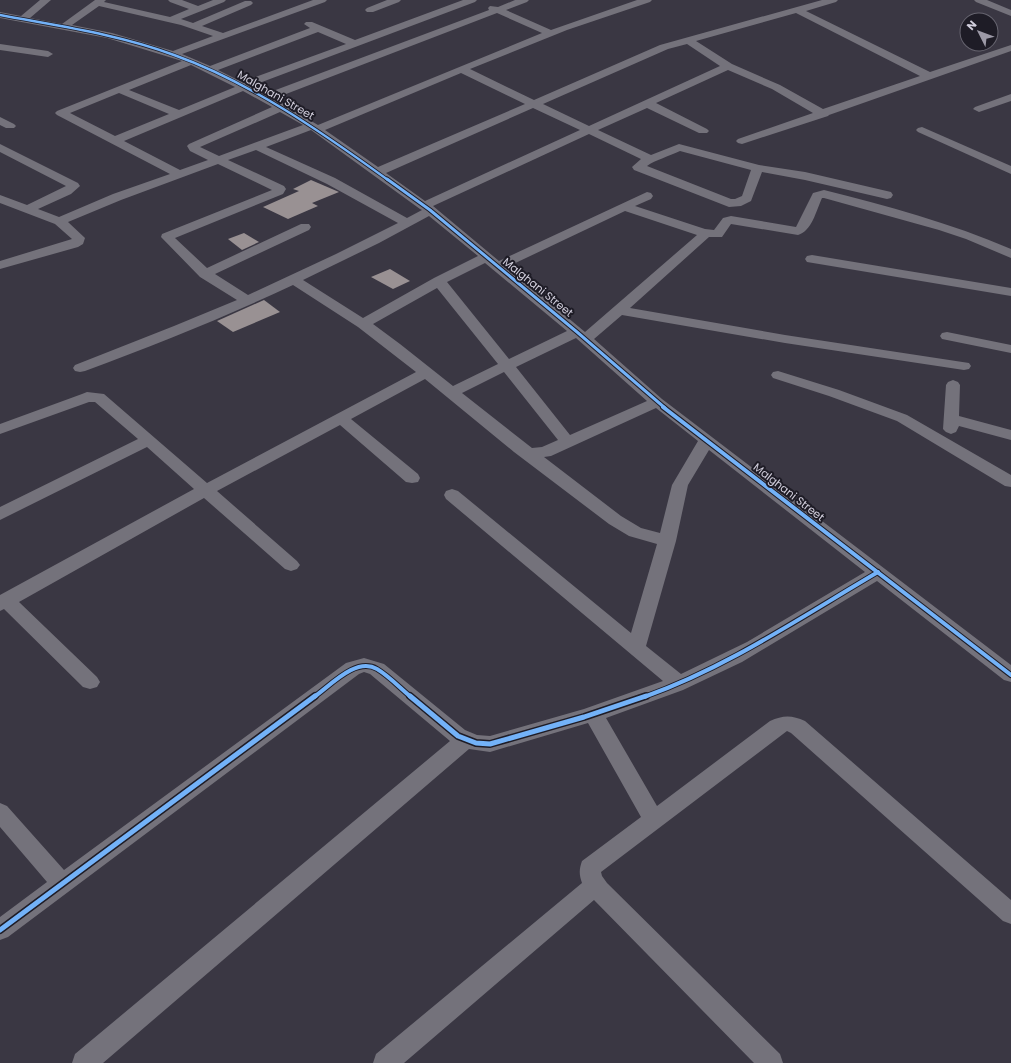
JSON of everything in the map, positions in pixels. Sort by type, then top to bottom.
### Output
[{"type":"street","points":[[24,18],[46,0]]},
{"type":"street","points":[[173,0],[198,9]]},
{"type":"street","points":[[170,20],[221,0]]},
{"type":"street","points":[[173,54],[319,0]]},
{"type":"street","points":[[370,10],[396,0]]},
{"type":"street","points":[[265,98],[524,0]]},
{"type":"street","points":[[59,221],[96,205],[217,160],[256,146],[315,128],[594,16],[647,0]]},
{"type":"street","points":[[377,172],[664,47],[833,0]]},
{"type":"street","points":[[979,0],[1011,13]]},
{"type":"street","points":[[65,26],[99,2],[193,26],[223,36]]},
{"type":"street","points":[[193,26],[244,2],[278,16]]},
{"type":"street","points":[[114,141],[243,86],[402,26],[479,2],[550,33]]},
{"type":"street","points":[[797,10],[929,76]]},
{"type":"street","name":"Malghani Street","points":[[0,15],[24,18],[108,35],[173,54],[243,86],[282,107],[315,128],[427,208],[581,335],[657,402],[1011,675]]},
{"type":"street","points":[[306,23],[383,53]]},
{"type":"street","points":[[402,26],[428,36]]},
{"type":"street","points":[[210,70],[319,28]]},
{"type":"street","points":[[689,41],[728,66],[776,87],[824,114]]},
{"type":"street","points":[[0,47],[48,54]]},
{"type":"street","points":[[742,141],[824,114],[1011,48]]},
{"type":"street","points":[[179,174],[61,113],[191,61]]},
{"type":"street","points":[[80,368],[160,338],[294,280],[407,223],[427,208],[588,130],[728,66]]},
{"type":"street","points":[[462,69],[649,159]]},
{"type":"street","points":[[118,89],[178,114]]},
{"type":"street","points":[[979,109],[1011,97]]},
{"type":"street","points":[[646,103],[703,131]]},
{"type":"street","points":[[248,301],[205,274],[167,237],[276,193],[280,189],[194,149],[193,146],[282,107]]},
{"type":"street","points":[[0,120],[10,126]]},
{"type":"street","points":[[922,130],[1011,170]]},
{"type":"street","points":[[0,146],[74,186],[67,192],[28,209]]},
{"type":"street","points":[[256,146],[331,181],[407,223]]},
{"type":"street","points":[[758,168],[747,198],[736,203],[729,203],[638,168],[649,159],[656,158],[674,148],[679,147],[758,168],[805,176],[887,195]]},
{"type":"street","points":[[625,207],[704,233],[717,234],[727,221],[730,220],[800,230],[817,196],[824,194],[944,227],[971,236],[1011,254]]},
{"type":"street","points":[[498,266],[647,196]]},
{"type":"street","points":[[0,199],[59,221],[79,238],[78,241],[48,253],[0,265]]},
{"type":"street","points":[[205,274],[305,227]]},
{"type":"street","points":[[452,392],[506,366],[581,335],[619,310],[704,235],[704,233]]},
{"type":"street","points":[[363,324],[439,281],[486,257]]},
{"type":"street","points":[[812,259],[1011,292]]},
{"type":"street","points":[[294,280],[363,324],[427,372],[520,448],[615,520],[635,532],[667,541]]},
{"type":"street","points":[[439,281],[568,442]]},
{"type":"street","points":[[619,310],[785,339],[964,366]]},
{"type":"street","points":[[947,336],[1011,349]]},
{"type":"street","points":[[90,682],[3,602],[206,490],[427,372]]},
{"type":"street","points":[[778,375],[834,393],[902,418],[951,445],[1011,482]]},
{"type":"street","points":[[951,445],[953,385]]},
{"type":"street","points":[[0,429],[93,396],[99,397],[291,565]]},
{"type":"street","points":[[529,454],[545,452],[657,402]]},
{"type":"street","points":[[341,418],[412,478]]},
{"type":"street","points":[[952,419],[1011,435]]},
{"type":"street","points":[[0,514],[149,440]]},
{"type":"street","points":[[636,648],[667,541],[680,485],[693,461],[707,440]]},
{"type":"street","points":[[452,495],[678,683]]},
{"type":"street","points":[[0,930],[353,668],[364,665],[377,669],[458,736],[476,743],[490,744],[594,715],[678,683],[735,657],[878,572]]},
{"type":"street","points":[[594,715],[654,820]]},
{"type":"street","points":[[771,1063],[595,886],[589,877],[590,868],[785,722],[791,723],[804,732],[1011,914]]},
{"type":"street","points":[[84,1063],[466,740]]},
{"type":"street","points":[[0,812],[62,884]]},
{"type":"street","points":[[385,1063],[595,886]]},
{"type":"building","points":[[311,180],[339,192],[312,203],[318,206],[288,219],[263,207],[299,191],[293,189]]},
{"type":"building","points":[[244,233],[259,242],[242,250],[228,239]]},
{"type":"building","points":[[390,269],[410,281],[393,289],[371,277]]},
{"type":"building","points":[[264,300],[280,312],[233,332],[217,321]]},
{"type":"cycle path","points":[[0,15],[108,35],[173,54],[191,61],[244,87],[317,129],[430,210],[577,332],[657,402],[1011,675]]},
{"type":"cycle path","points":[[0,930],[353,668],[364,665],[377,669],[458,736],[476,743],[490,744],[615,707],[676,685],[706,672],[771,637],[878,572]]}]
